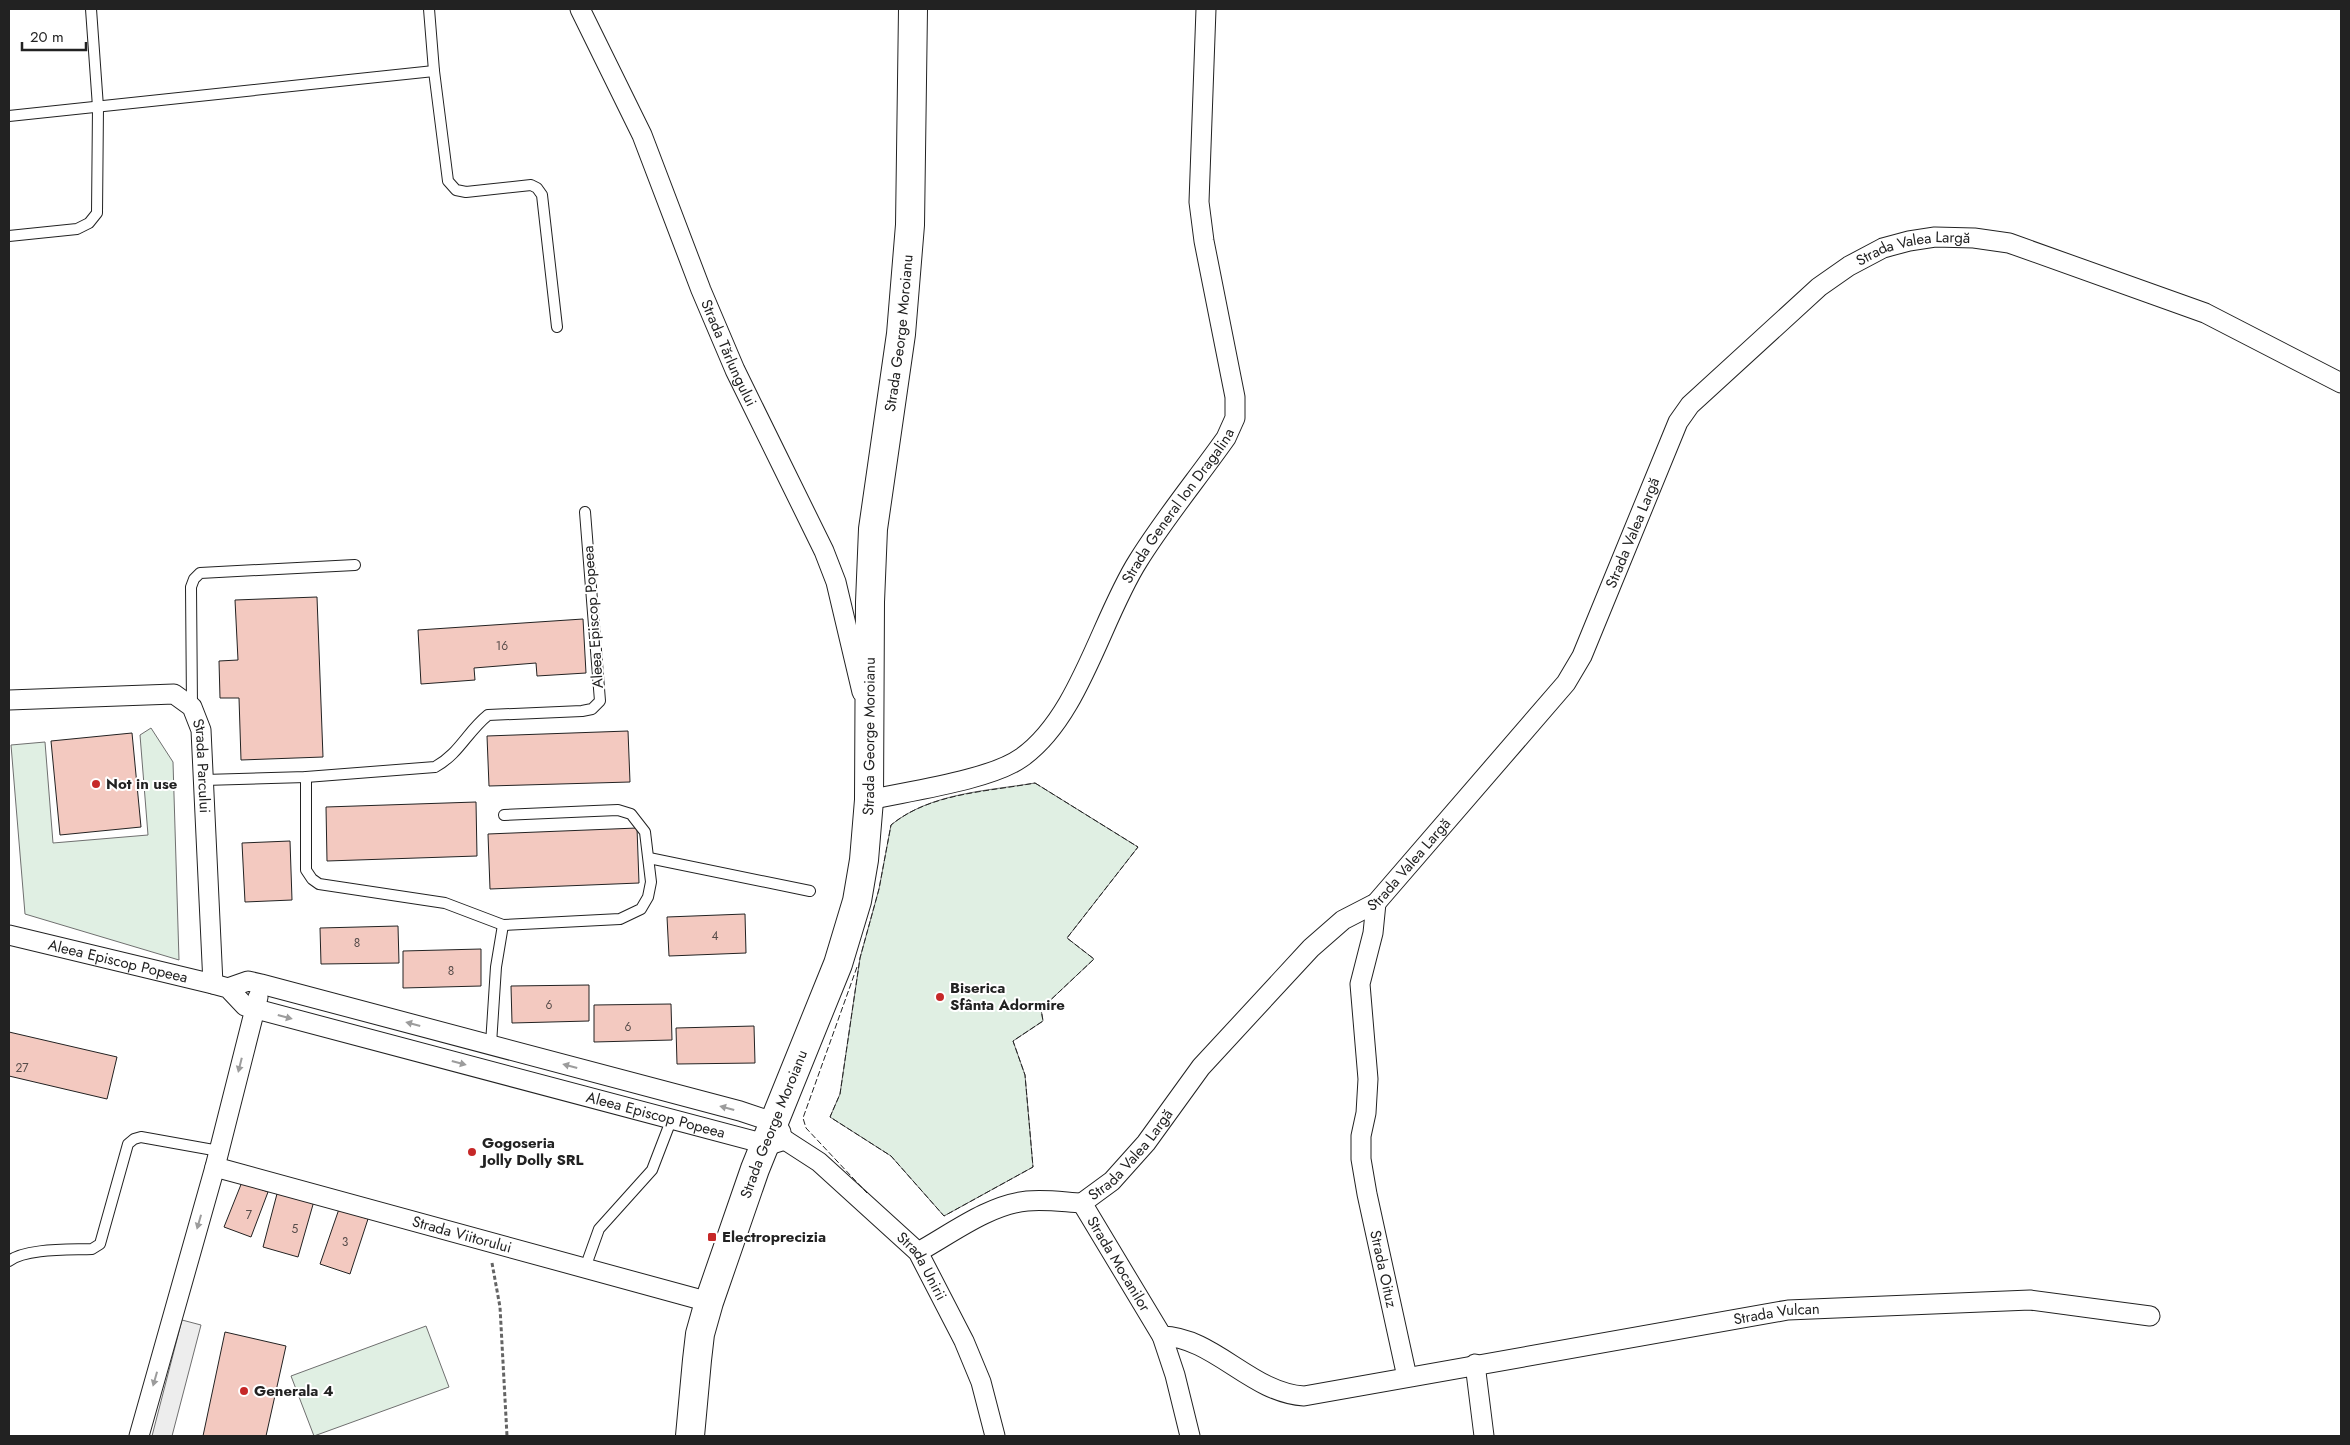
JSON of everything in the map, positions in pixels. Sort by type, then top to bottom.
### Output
[{"type":"main road","name":"Strada George Moroianu","points":[[690,1436],[700,1334],[709,1302],[838,964],[850,929],[864,860],[869,800],[868,699],[873,529],[901,334],[910,225],[913,9]]},
{"type":"street","name":"Strada Tărlungului","points":[[580,9],[642,135],[701,290],[735,370],[824,551],[836,582],[862,691],[868,699]]},
{"type":"street","name":"Strada General Ion Dragalina","points":[[869,800],[973,777],[1002,768],[1020,759],[1036,747],[1054,724],[1085,671],[1138,560],[1226,438],[1235,418],[1236,397],[1204,241],[1199,202],[1206,9]]},
{"type":"street","name":"Strada Valea Largă","points":[[1082,1203],[1112,1181],[1146,1143],[1201,1067],[1311,948],[1344,920],[1376,903],[1566,683],[1576,669],[1678,422],[1690,405],[1819,287],[1849,266],[1883,248],[1935,237],[1974,238],[2009,243],[2205,313],[2341,383]]},
{"type":"street","name":"Strada Parcului","points":[[9,700],[174,694],[192,707],[201,730],[221,986]]},
{"type":"street","name":"Strada Oituz","points":[[1376,903],[1373,933],[1360,984],[1368,1079],[1366,1113],[1361,1136],[1361,1159],[1407,1377]]},
{"type":"street","name":"Aleea Episcop Popeea","points":[[9,935],[221,986],[248,981],[491,1044],[740,1111],[774,1135]]},
{"type":"street","points":[[139,1436],[217,1159],[261,984]]},
{"type":"street","name":"Aleea Episcop Popeea","points":[[221,986],[245,1006],[255,1009],[672,1118],[774,1135]]},
{"type":"street","name":"Strada Unirii","points":[[774,1135],[819,1162],[918,1252],[964,1341],[981,1382],[995,1436]]},
{"type":"street","name":"Strada Viitorului","points":[[217,1159],[487,1241],[709,1302]]},
{"type":"street","name":"Strada Mocanilor","points":[[918,1252],[987,1214],[1026,1200],[1082,1203],[1162,1336],[1176,1375],[1190,1436]]},
{"type":"street","name":"Strada Vulcan","points":[[1407,1377],[1788,1310],[2030,1300],[2150,1316]]},
{"type":"street","points":[[1162,1336],[1186,1340],[1278,1392],[1291,1395],[1304,1396],[1407,1377]]},
{"type":"street","points":[[1475,1364],[1484,1436]]},
{"type":"lane","points":[[9,236],[77,228],[89,223],[97,213],[98,107],[91,9]]},
{"type":"lane","points":[[429,9],[434,72],[448,181],[456,190],[466,192],[530,185],[537,188],[542,195],[557,327]]},
{"type":"lane","points":[[9,116],[434,72]]},
{"type":"lane","name":"Aleea Episcop Popeea","points":[[204,780],[306,777],[435,767],[448,760],[476,725],[488,715],[582,712],[592,709],[600,701],[585,512]]},
{"type":"lane","points":[[192,707],[192,587],[194,579],[200,573],[354,566]]},
{"type":"lane","points":[[306,777],[306,870],[312,879],[319,884],[445,903],[503,925],[620,919],[641,909],[648,897],[651,882],[650,858],[645,832],[631,814],[618,810],[594,810],[504,815]]},
{"type":"lane","points":[[650,858],[810,892]]},
{"type":"lane","points":[[491,1044],[496,967],[503,925]]},
{"type":"lane","points":[[585,1268],[599,1229],[652,1170],[672,1118]]},
{"type":"lane","points":[[9,1261],[14,1257],[31,1253],[92,1249],[100,1244],[128,1144],[134,1139],[141,1137],[217,1159]]},
{"type":"path","points":[[487,1241],[500,1307],[507,1436]]},
{"type":"green space","points":[[151,728],[173,762],[179,960],[25,914],[11,745],[45,742],[53,843],[148,835],[140,735]]},
{"type":"green space","points":[[1035,783],[1138,847],[1067,938],[1094,959],[1041,1009],[1043,1021],[1013,1041],[1025,1075],[1033,1167],[944,1216],[891,1156],[830,1117],[840,1094],[860,958],[879,889],[891,825],[906,814],[941,800],[978,791]]},
{"type":"green space","points":[[426,1326],[449,1387],[314,1436],[291,1376]]},
{"type":"shaded area","points":[[182,1320],[201,1325],[172,1436],[152,1436]]},
{"type":"building","points":[[317,597],[323,757],[241,760],[239,698],[220,698],[219,661],[238,660],[235,600]]},
{"type":"building","points":[[583,619],[586,673],[537,676],[536,663],[474,668],[475,680],[421,684],[418,630]]},
{"type":"building","points":[[628,731],[630,782],[489,786],[487,736]]},
{"type":"building","name":"Not in use","points":[[132,733],[141,827],[60,835],[51,741]]},
{"type":"building","points":[[476,802],[477,856],[327,861],[326,807]]},
{"type":"building","points":[[637,828],[639,883],[490,889],[488,834]]},
{"type":"building","points":[[290,841],[292,900],[245,902],[242,843]]},
{"type":"building","points":[[745,914],[746,953],[669,956],[667,917]]},
{"type":"building","points":[[398,926],[399,963],[321,964],[320,928]]},
{"type":"building","points":[[481,949],[481,986],[403,988],[403,951]]},
{"type":"building","points":[[589,985],[589,1021],[512,1023],[511,986]]},
{"type":"building","points":[[671,1004],[672,1040],[594,1042],[594,1005]]},
{"type":"building","points":[[754,1026],[755,1063],[677,1064],[676,1028]]},
{"type":"building","points":[[9,1032],[117,1057],[107,1099],[9,1076]]},
{"type":"building","points":[[242,1182],[268,1192],[251,1237],[224,1227]]},
{"type":"building","points":[[278,1190],[314,1201],[298,1257],[263,1247]]},
{"type":"building","points":[[339,1209],[368,1219],[350,1274],[320,1264]]},
{"type":"building","name":"Generala 4","points":[[225,1332],[286,1346],[266,1436],[203,1436]]},
{"type":"fence","points":[[1035,783],[1138,847],[1067,938],[1094,959],[1041,1009],[1043,1021],[1013,1041],[1025,1075],[1033,1167],[944,1216],[891,1156],[830,1117],[840,1094],[860,958],[879,889],[891,825],[906,814],[941,800],[959,795],[1035,783]]},
{"type":"fence","points":[[857,967],[803,1118],[806,1128],[867,1193]]},
{"type":"place","name":"Not in use","points":[[96,784]]},
{"type":"place","name":"Biserica Sfânta Adormire","points":[[940,997]]},
{"type":"place","name":"Gogoseria Jolly Dolly SRL","points":[[472,1152]]},
{"type":"place","name":"Electroprecizia","points":[[712,1237]]},
{"type":"place","name":"Generala 4","points":[[244,1391]]}]
